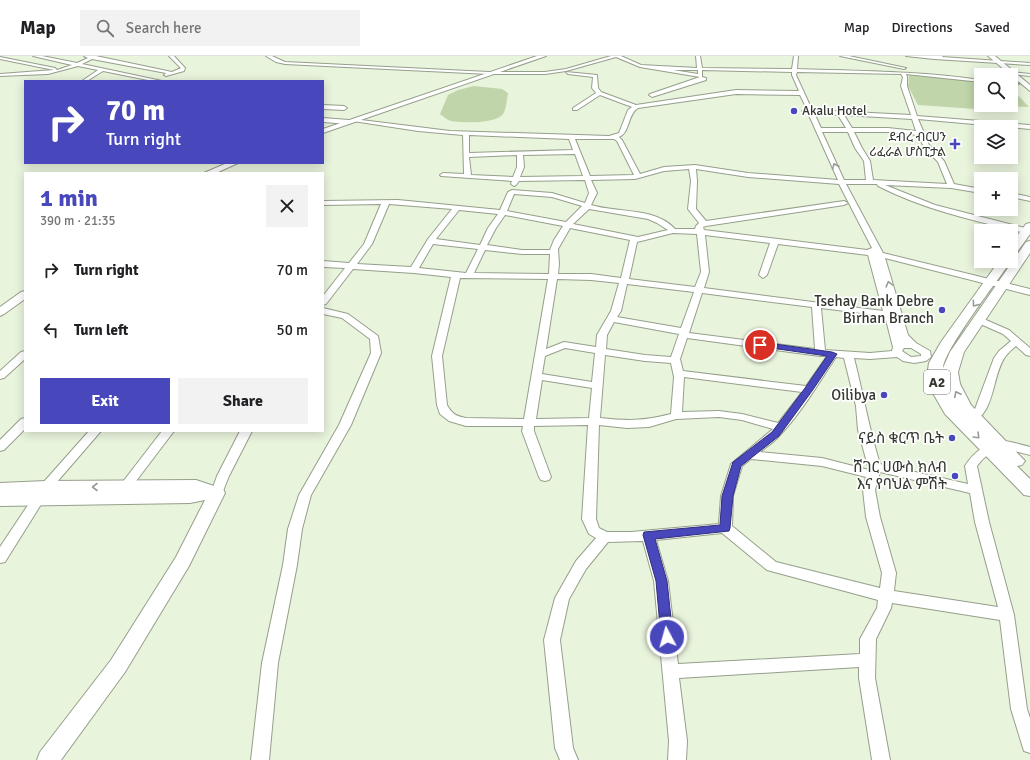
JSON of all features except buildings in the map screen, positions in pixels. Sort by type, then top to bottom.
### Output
[{"type":"highway","points":[[990,59],[999,68]]},
{"type":"highway","points":[[1018,83],[1030,89]]},
{"type":"highway","points":[[1018,85],[1030,96]]},
{"type":"highway","points":[[1018,246],[1029,234]]},
{"type":"highway","name":"A2","points":[[945,362],[979,320],[994,281],[1029,234]]},
{"type":"highway","name":"A2","points":[[1001,268],[945,362],[938,388],[951,410],[968,420],[996,447],[1030,474]]},
{"type":"highway","name":"A2","points":[[996,447],[1030,490]]},
{"type":"main road","points":[[324,131],[536,56]]},
{"type":"main road","points":[[492,72],[543,56]]},
{"type":"main road","points":[[211,172],[231,164]]},
{"type":"main road","points":[[0,312],[24,295]]},
{"type":"main road","points":[[0,500],[42,493],[126,486],[196,486],[217,493]]},
{"type":"main road","points":[[0,489],[42,493],[190,497],[217,493]]},
{"type":"main road","points":[[48,760],[118,666],[183,561],[217,493]]},
{"type":"street","points":[[7,64],[34,56],[78,66],[156,80]]},
{"type":"street","points":[[84,56],[171,73]]},
{"type":"street","points":[[151,79],[182,70],[183,68],[171,56]]},
{"type":"street","points":[[268,56],[285,63],[492,72],[577,73],[595,76],[595,88],[599,92],[636,107]]},
{"type":"street","points":[[545,73],[571,69],[616,56],[640,66],[700,76],[704,79],[652,95]]},
{"type":"street","points":[[698,56],[700,76]]},
{"type":"street","points":[[791,56],[791,71],[794,75],[799,93],[838,182],[877,254],[893,315],[898,350],[906,358],[945,362]]},
{"type":"street","points":[[791,71],[796,56]]},
{"type":"street","points":[[842,56],[945,77]]},
{"type":"street","points":[[908,56],[990,59],[1030,63]]},
{"type":"street","points":[[934,58],[942,56]]},
{"type":"street","points":[[0,75],[42,74],[78,66],[92,57]]},
{"type":"street","points":[[872,62],[885,57]]},
{"type":"street","points":[[0,58],[60,70]]},
{"type":"street","points":[[655,68],[904,73],[974,80]]},
{"type":"street","points":[[571,69],[577,73]]},
{"type":"street","points":[[85,80],[100,70]]},
{"type":"street","points":[[59,78],[68,72]]},
{"type":"street","points":[[904,73],[904,86],[920,133],[926,146],[941,161],[951,186]]},
{"type":"street","points":[[1018,78],[1030,75]]},
{"type":"street","points":[[575,109],[599,92]]},
{"type":"street","points":[[615,138],[621,134],[631,110],[636,107],[736,92],[799,93]]},
{"type":"street","points":[[324,107],[346,107],[338,120]]},
{"type":"street","points":[[807,111],[839,112],[1030,127]]},
{"type":"street","points":[[807,111],[819,130],[844,203],[877,254]]},
{"type":"street","points":[[839,112],[858,142],[858,149],[866,159],[873,182],[902,196],[932,207],[1029,234]]},
{"type":"street","points":[[324,120],[352,121],[390,127],[466,132],[615,138],[619,140],[638,176]]},
{"type":"street","points":[[819,130],[851,129],[920,133]]},
{"type":"street","points":[[466,132],[468,176]]},
{"type":"street","points":[[545,477],[528,431],[555,264],[554,252],[558,240],[568,225],[587,206],[593,192],[571,136]]},
{"type":"street","points":[[466,155],[576,152]]},
{"type":"street","points":[[469,276],[492,228],[503,212],[512,192],[516,178],[520,172],[520,154]]},
{"type":"street","points":[[676,416],[678,373],[676,360],[705,272],[701,245],[703,228],[692,209],[694,182],[692,167]]},
{"type":"street","points":[[443,175],[516,178],[587,178],[638,176],[664,169],[692,167],[748,175],[838,182],[873,182],[951,186],[974,190]]},
{"type":"street","points":[[512,192],[552,195],[587,206],[614,212],[634,214],[660,221],[671,227],[673,231]]},
{"type":"street","points":[[1018,197],[1030,199]]},
{"type":"street","points":[[324,301],[368,244],[386,202]]},
{"type":"street","points":[[324,204],[386,202],[503,212],[638,239]]},
{"type":"street","points":[[844,203],[703,228],[673,231],[633,241],[616,311],[602,335],[602,352],[594,421],[589,519],[594,531],[605,537],[631,537],[725,528],[772,566],[886,596],[1007,615]]},
{"type":"street","points":[[414,270],[431,241],[458,207]]},
{"type":"street","points":[[703,228],[775,241],[877,254],[1030,289]]},
{"type":"street","points":[[431,241],[522,252],[554,252]]},
{"type":"street","points":[[763,275],[775,241]]},
{"type":"street","points":[[324,264],[414,270],[469,276],[591,277],[893,315]]},
{"type":"street","points":[[456,275],[437,356],[442,405],[446,414],[453,419],[466,422],[594,421],[627,424],[649,423],[676,416],[719,414],[742,417],[781,427]]},
{"type":"street","points":[[994,281],[1030,292]]},
{"type":"street","points":[[816,305],[820,353]]},
{"type":"street","points":[[260,760],[270,663],[290,565],[295,529],[303,502],[316,472],[331,451],[345,425],[376,353],[375,338],[345,316],[324,311]]},
{"type":"street","points":[[893,315],[903,336],[912,345],[945,362]]},
{"type":"street","points":[[612,319],[684,334],[820,353],[870,356],[898,350],[905,345],[912,345]]},
{"type":"street","points":[[979,320],[1006,332],[1030,353]]},
{"type":"street","points":[[968,420],[978,414],[999,358],[1017,341]]},
{"type":"street","points":[[540,355],[564,345],[645,358],[676,360]]},
{"type":"street","points":[[916,360],[926,357],[926,352],[923,350]]},
{"type":"street","points":[[725,528],[728,496],[737,464],[767,441],[781,427],[809,390],[832,354]]},
{"type":"street","points":[[0,376],[24,355]]},
{"type":"street","points":[[848,355],[861,406],[864,430],[874,471],[869,490],[873,518],[889,573],[884,608],[868,639],[867,678],[880,760]]},
{"type":"street","points":[[678,373],[809,390]]},
{"type":"street","points":[[537,376],[598,386]]},
{"type":"street","points":[[0,447],[24,423]]},
{"type":"street","points":[[0,558],[42,493],[94,432]]},
{"type":"street","points":[[126,486],[167,432]]},
{"type":"street","points":[[217,493],[223,476],[245,432]]},
{"type":"street","points":[[1030,451],[996,447],[973,462],[971,466],[982,522],[1007,615],[1019,710],[1030,745]]},
{"type":"street","points":[[749,454],[822,462],[976,490]]},
{"type":"street","points":[[648,535],[662,581],[678,741],[677,760]]},
{"type":"street","points":[[569,760],[564,748],[552,640],[562,598],[581,565],[605,537]]},
{"type":"street","points":[[670,671],[868,660]]},
{"type":"green space","points":[[909,75],[974,81],[974,109],[918,105],[908,86]]},
{"type":"green space","points":[[474,86],[502,89],[508,93],[506,107],[503,114],[493,120],[463,122],[451,121],[440,114],[448,95],[458,90]]},
{"type":"green space","points":[[1018,95],[1029,107],[1018,107]]},
{"type":"place","name":"Akalu Hotel","points":[[794,111]]},
{"type":"place","name":"ደብረ ብርሀን ሪፈራል ሆስፒታል","points":[[955,144]]},
{"type":"place","name":"Tsehay Bank Debre Birhan Branch","points":[[942,310]]},
{"type":"place","name":"Oilibya","points":[[884,395]]},
{"type":"place","name":"ናይስ ቁርጥ ቤት","points":[[952,438]]},
{"type":"place","name":"ሸገር ሀውስ ክለብ እና የባህል ምሽት","points":[[955,476]]},
{"type":"route","points":[[667,637],[662,581],[648,535],[725,528],[728,496],[737,464],[775,434],[809,390],[832,354],[760,345]]}]
